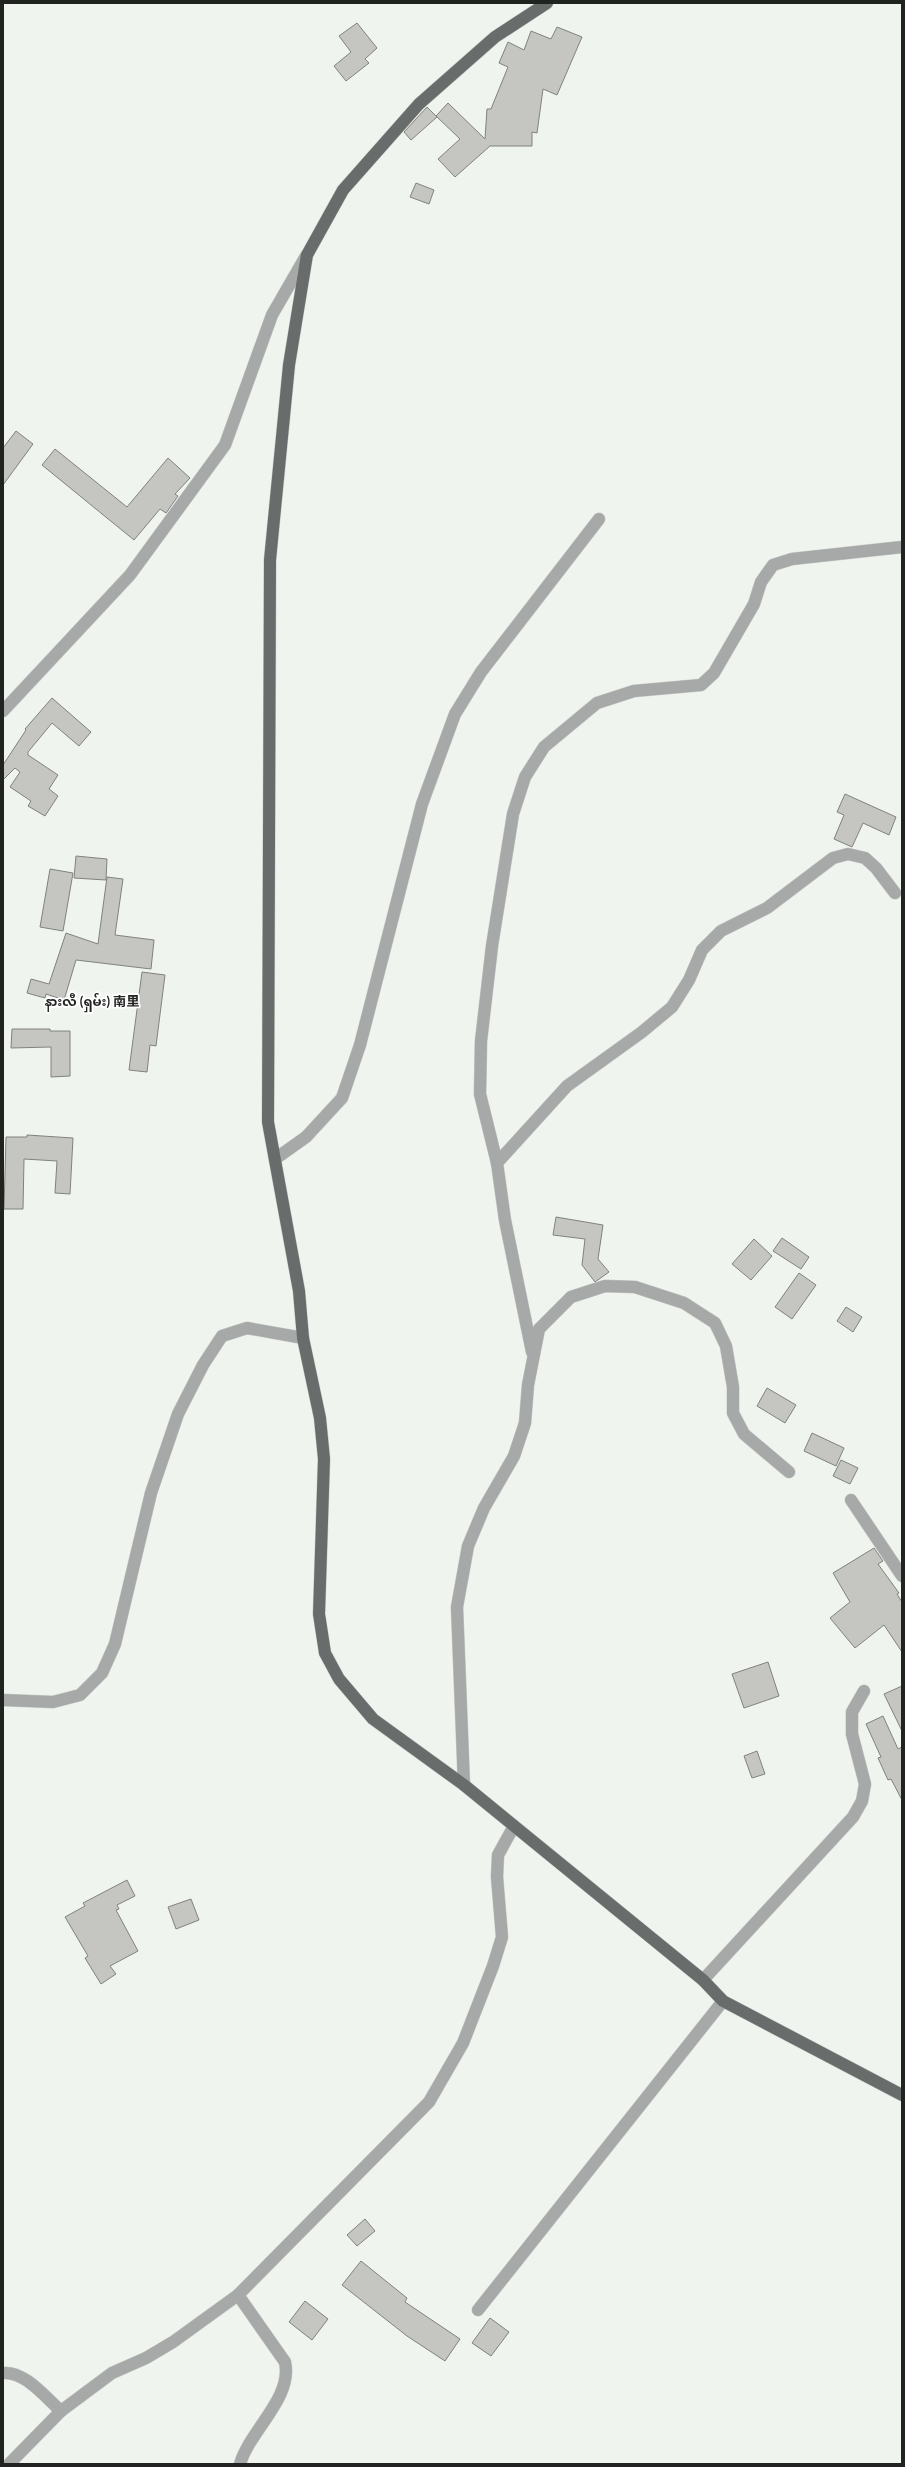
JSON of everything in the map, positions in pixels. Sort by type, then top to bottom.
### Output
[{"type":"main road","points":[[547,3],[495,37],[419,104],[343,190],[306,255],[289,365],[270,560],[268,1122],[299,1291],[303,1338],[320,1418],[324,1459],[319,1614],[325,1653],[339,1679],[373,1719],[464,1785],[703,1980],[723,2001],[902,2095]]},
{"type":"street","points":[[3,711],[130,575],[225,445],[272,315],[306,255]]},
{"type":"street","points":[[275,1159],[306,1137],[342,1098],[360,1045],[422,804],[455,714],[481,672],[600,519]]},
{"type":"street","points":[[533,1356],[505,1220],[497,1164],[480,1094],[481,1041],[492,946],[513,814],[525,777],[544,748],[597,703],[634,691],[701,685],[714,673],[754,604],[761,582],[773,565],[792,559],[902,546]]},
{"type":"street","points":[[497,1164],[567,1086],[642,1032],[672,1007],[689,980],[702,950],[721,931],[767,908],[834,858],[848,854],[865,858],[876,868],[895,893]]},
{"type":"street","points":[[464,1785],[457,1607],[468,1546],[484,1508],[514,1456],[525,1423],[533,1356],[539,1329],[570,1297],[605,1286],[635,1287],[684,1303],[715,1323],[726,1346],[733,1387],[733,1413],[744,1434],[789,1472]]},
{"type":"street","points":[[3,1700],[52,1702],[80,1695],[102,1674],[115,1644],[151,1493],[178,1414],[203,1365],[222,1336],[247,1328],[303,1338]]},
{"type":"street","points":[[851,1500],[902,1576]]},
{"type":"street","points":[[703,1980],[854,1817],[862,1801],[865,1784],[852,1734],[852,1712],[864,1690]]},
{"type":"street","points":[[9,2464],[61,2411],[112,2373],[146,2358],[173,2342],[238,2295],[429,2102],[463,2043],[502,1937],[497,1876],[498,1855],[514,1826]]},
{"type":"street","points":[[478,2310],[723,2001]]},
{"type":"street","points":[[238,2295],[285,2362],[287,2372],[282,2393],[252,2436],[240,2464]]},
{"type":"street","points":[[3,2373],[13,2372],[22,2377],[61,2411]]},
{"type":"building","points":[[357,23],[377,48],[365,59],[369,63],[346,81],[334,66],[351,52],[339,36]]},
{"type":"building","points":[[557,27],[582,37],[557,95],[543,89],[537,133],[532,132],[532,146],[490,146],[455,177],[438,159],[460,139],[436,116],[448,103],[485,139],[487,109],[491,109],[508,67],[499,63],[508,42],[524,50],[531,31],[551,39]]},
{"type":"building","points":[[427,107],[437,117],[411,140],[404,132]]},
{"type":"building","points":[[416,183],[434,190],[429,204],[410,197]]},
{"type":"building","points":[[16,431],[33,444],[3,485],[3,448]]},
{"type":"building","points":[[55,449],[127,507],[168,458],[190,478],[175,494],[178,496],[166,513],[160,509],[134,540],[42,465]]},
{"type":"building","points":[[52,698],[91,732],[79,746],[52,723],[28,752],[28,755],[58,775],[49,789],[58,796],[45,816],[28,806],[31,801],[10,787],[20,772],[15,768],[3,780],[3,765],[26,730],[25,729]]},
{"type":"building","points":[[845,794],[896,817],[889,835],[863,823],[852,847],[834,839],[844,815],[837,812]]},
{"type":"building","points":[[76,856],[107,859],[106,880],[74,878]]},
{"type":"building","points":[[50,869],[73,873],[63,931],[40,927]]},
{"type":"building","points":[[107,877],[123,879],[115,935],[154,940],[151,969],[76,960],[64,1000],[46,994],[45,998],[27,993],[31,979],[49,984],[66,933],[98,944]]},
{"type":"building","points":[[142,972],[165,975],[156,1046],[150,1045],[147,1072],[129,1070]]},
{"type":"building","points":[[12,1029],[50,1029],[50,1031],[70,1031],[70,1076],[51,1077],[51,1047],[11,1048]]},
{"type":"building","points":[[27,1135],[73,1138],[70,1194],[55,1193],[57,1161],[24,1159],[23,1209],[4,1209],[6,1137],[27,1137]]},
{"type":"building","points":[[556,1217],[603,1225],[598,1259],[609,1272],[595,1282],[582,1265],[585,1239],[553,1235]]},
{"type":"building","points":[[782,1238],[809,1257],[801,1269],[773,1251]]},
{"type":"building","points":[[754,1239],[772,1256],[751,1280],[732,1264]]},
{"type":"building","points":[[799,1273],[816,1285],[792,1319],[775,1307]]},
{"type":"building","points":[[846,1307],[862,1317],[853,1332],[837,1321]]},
{"type":"building","points":[[767,1388],[796,1405],[785,1423],[757,1406]]},
{"type":"building","points":[[812,1433],[844,1448],[836,1466],[804,1451]]},
{"type":"building","points":[[841,1460],[858,1468],[850,1484],[833,1476]]},
{"type":"building","points":[[874,1548],[883,1561],[878,1564],[899,1593],[897,1594],[902,1602],[902,1652],[884,1625],[855,1648],[830,1618],[850,1602],[833,1573]]},
{"type":"building","points":[[768,1662],[779,1696],[744,1708],[732,1674]]},
{"type":"building","points":[[902,1686],[902,1731],[884,1694]]},
{"type":"building","points":[[883,1716],[898,1749],[902,1747],[902,1800],[891,1779],[888,1780],[878,1758],[881,1757],[866,1724]]},
{"type":"building","points":[[757,1751],[765,1774],[752,1778],[744,1756]]},
{"type":"building","points":[[127,1880],[135,1896],[117,1905],[119,1909],[116,1910],[138,1951],[110,1966],[116,1974],[101,1984],[85,1958],[88,1956],[65,1917],[85,1906],[83,1903]]},
{"type":"building","points":[[191,1899],[199,1920],[176,1929],[168,1907]]},
{"type":"building","points":[[365,2219],[375,2231],[357,2246],[347,2235]]},
{"type":"building","points":[[361,2261],[407,2298],[405,2302],[460,2339],[445,2361],[407,2336],[342,2285]]},
{"type":"building","points":[[305,2301],[328,2319],[312,2340],[289,2322]]},
{"type":"building","points":[[490,2318],[509,2332],[491,2356],[472,2343]]},
{"type":"district","name":"နားလီ (ရှမ်း) 南里","points":[[92,1001]]}]
